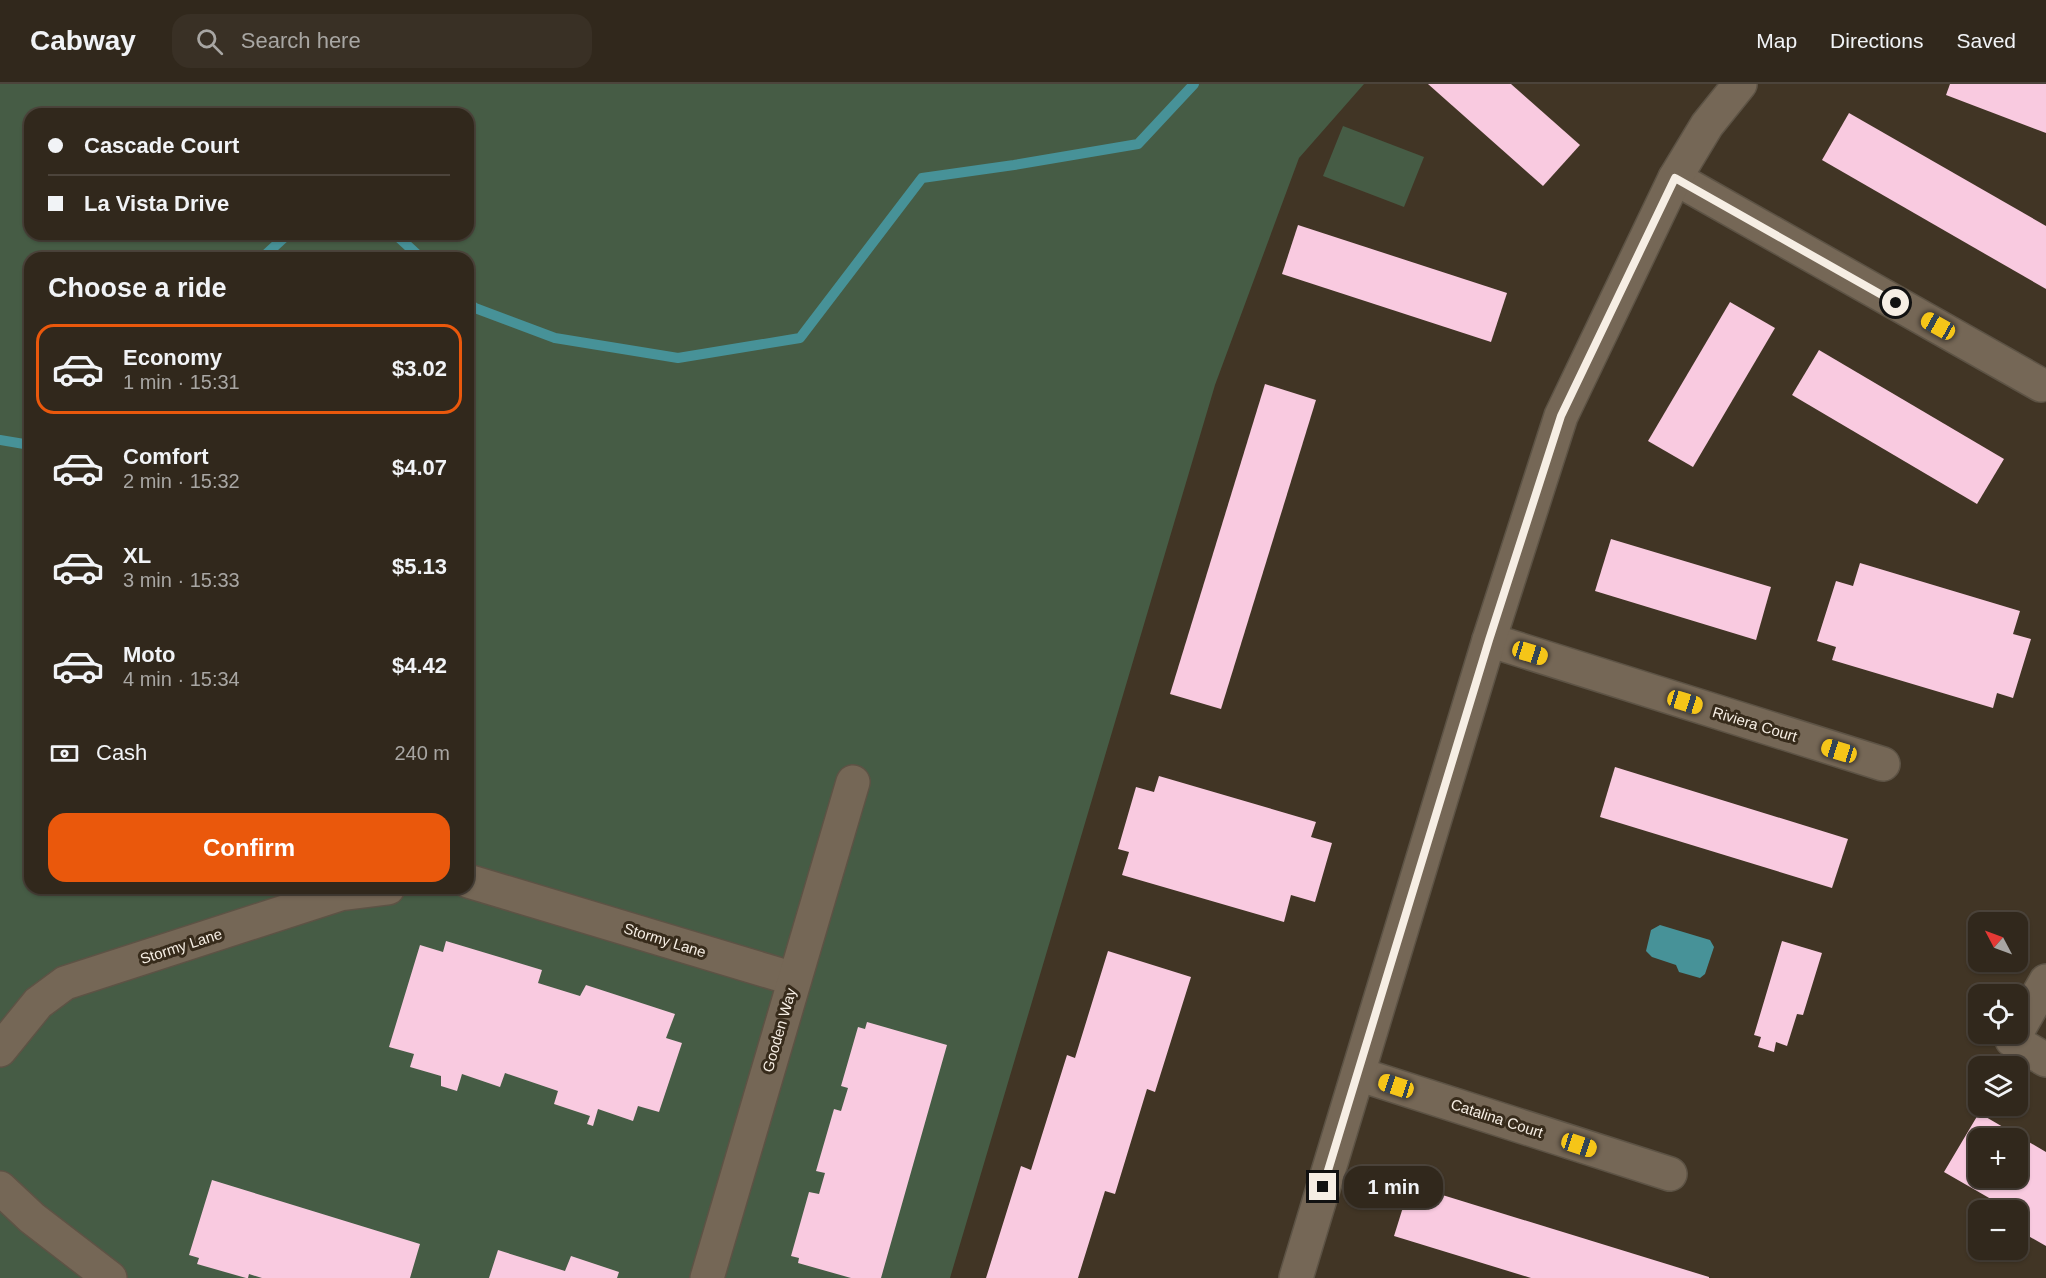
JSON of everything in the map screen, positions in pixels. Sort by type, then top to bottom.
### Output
[{"type":"street","points":[[1296,1278],[1489,640],[1561,416],[1675,178],[1707,125],[1740,84]]},
{"type":"street","points":[[1675,178],[2041,385]]},
{"type":"street","name":"Riviera Court","points":[[1489,640],[1884,764]]},
{"type":"street","name":"Gooden Way","points":[[707,1278],[853,782]]},
{"type":"street","name":"Stormy Lane","points":[[474,883],[794,979]]},
{"type":"street","name":"Stormy Lane","points":[[0,1050],[38,1003],[65,982],[340,894]]},
{"type":"street","points":[[2028,1012],[2046,981]]},
{"type":"street","points":[[2019,1044],[2046,1060]]},
{"type":"street","name":"Catalina Court","points":[[1358,1074],[1670,1174]]},
{"type":"street","points":[[0,1188],[32,1218],[110,1278]]},
{"type":"green space","points":[[0,84],[1364,84],[1299,158],[1215,385],[950,1278],[0,1278]]},
{"type":"green space","points":[[1343,126],[1424,157],[1404,207],[1323,176]]},
{"type":"water","points":[[1660,925],[1710,940],[1714,947],[1705,974],[1700,978],[1679,972],[1676,965],[1652,957],[1646,951],[1651,930]]},
{"type":"building","points":[[1428,84],[1511,84],[1580,145],[1543,186]]},
{"type":"building","points":[[1950,84],[2046,84],[2046,133],[1946,95]]},
{"type":"building","points":[[1849,113],[2046,226],[2046,289],[1822,160]]},
{"type":"building","points":[[1298,225],[1507,293],[1491,342],[1282,274]]},
{"type":"building","points":[[1730,302],[1775,328],[1693,467],[1648,441]]},
{"type":"building","points":[[1819,350],[2004,459],[1977,504],[1792,395]]},
{"type":"building","points":[[1265,384],[1316,400],[1221,709],[1170,694]]},
{"type":"building","points":[[1611,539],[1771,587],[1756,640],[1595,591]]},
{"type":"building","points":[[1860,563],[2020,611],[2013,634],[2031,639],[2013,698],[1997,693],[1993,708],[1832,660],[1836,647],[1817,641],[1836,581],[1853,586]]},
{"type":"building","points":[[1615,767],[1848,839],[1832,888],[1600,817]]},
{"type":"building","points":[[1159,776],[1316,822],[1311,837],[1332,843],[1315,902],[1291,895],[1284,922],[1122,875],[1129,852],[1118,849],[1136,787],[1154,792]]},
{"type":"building","points":[[446,941],[542,970],[538,983],[580,996],[586,985],[675,1014],[666,1038],[682,1043],[659,1112],[638,1106],[633,1121],[598,1109],[593,1126],[587,1124],[590,1116],[554,1104],[558,1091],[505,1073],[500,1087],[462,1074],[457,1091],[441,1086],[441,1076],[410,1067],[414,1054],[389,1047],[420,945],[443,952]]},
{"type":"building","points":[[1782,941],[1822,953],[1803,1015],[1797,1014],[1787,1046],[1776,1042],[1774,1052],[1758,1047],[1761,1037],[1754,1035]]},
{"type":"building","points":[[1108,951],[1191,977],[1155,1092],[1147,1089],[1115,1194],[1105,1191],[1078,1278],[986,1278],[1021,1166],[1031,1170],[1067,1055],[1075,1058]]},
{"type":"building","points":[[867,1022],[947,1045],[881,1278],[851,1278],[798,1263],[799,1258],[791,1256],[809,1192],[819,1194],[825,1173],[816,1171],[834,1109],[841,1111],[848,1088],[841,1086],[858,1027],[865,1029]]},
{"type":"building","points":[[1977,1116],[1984,1116],[2005,1128],[1970,1128]]},
{"type":"building","points":[[1968,1132],[1968,1186],[1944,1172]]},
{"type":"building","points":[[2028,1142],[2046,1152],[2046,1246],[2028,1236],[2028,1200],[1993,1200],[1972,1188],[2028,1188]]},
{"type":"building","points":[[212,1180],[420,1244],[410,1278],[262,1278],[249,1274],[246,1278],[197,1264],[199,1258],[189,1255]]},
{"type":"building","points":[[1410,1185],[1709,1278],[1531,1278],[1394,1236]]},
{"type":"building","points":[[498,1250],[565,1271],[571,1256],[619,1272],[617,1278],[489,1278]]},
{"type":"waterway","points":[[474,307],[555,338],[678,358],[800,338],[922,178],[1138,144],[1194,84]]},
{"type":"waterway","points":[[268,252],[282,240]]},
{"type":"waterway","points":[[402,240],[414,252]]},
{"type":"waterway","points":[[0,440],[24,444]]},
{"type":"route","points":[[1323,1187],[1489,640],[1561,416],[1675,178],[1896,303]]}]
